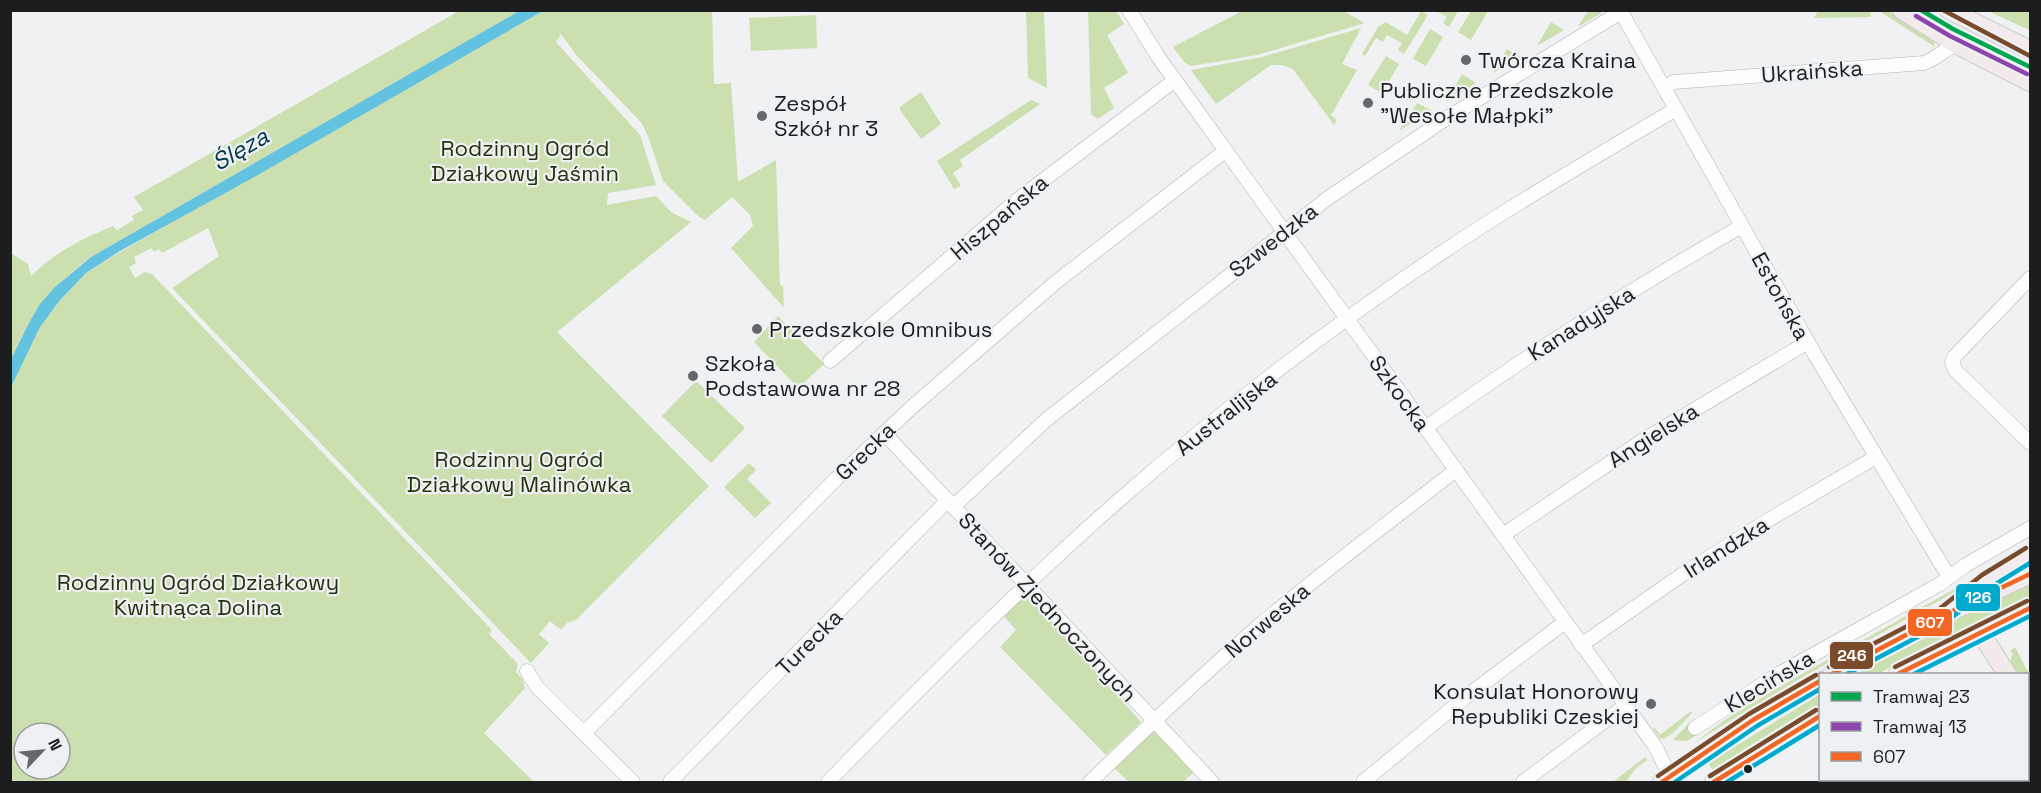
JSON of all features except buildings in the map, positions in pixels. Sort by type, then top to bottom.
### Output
[{"type":"main road","points":[[1902,10],[1956,44],[2031,82]]},
{"type":"main road","points":[[1949,10],[2031,50]]},
{"type":"main road","points":[[1942,616],[1987,581],[2031,554]]},
{"type":"main road","points":[[1836,673],[1942,616],[2031,574]]},
{"type":"main road","points":[[1902,673],[2031,608]]},
{"type":"main road","points":[[1980,632],[2002,672]]},
{"type":"main road","points":[[1668,780],[1753,720],[1819,682]]},
{"type":"main road","points":[[1714,783],[1819,717]]},
{"type":"street","name":"Szkocka","points":[[1127,10],[1225,151],[1660,753],[1668,780]]},
{"type":"street","name":"Estońska","points":[[1621,11],[1808,342],[1949,577]]},
{"type":"street","name":"Szwedzka","points":[[951,503],[1046,420],[1328,198],[1389,156],[1621,11]]},
{"type":"street","name":"Ukraińska","points":[[1664,87],[1679,81],[1924,63],[1956,44]]},
{"type":"street","name":"Hiszpańska","points":[[830,361],[1016,201],[1175,80]]},
{"type":"street","name":"Australijska","points":[[828,783],[1027,584],[1170,457],[1347,320],[1499,215],[1676,109]]},
{"type":"street","name":"Grecka","points":[[584,733],[884,433],[1036,298],[1115,234],[1225,151]]},
{"type":"street","name":"Kanadyjska","points":[[1425,428],[1554,339],[1655,276],[1742,226]]},
{"type":"street","points":[[2031,278],[1955,356],[1952,362],[1955,370],[2031,443]]},
{"type":"street","name":"Angielska","points":[[1503,535],[1642,441],[1808,342]]},
{"type":"street","name":"Stanów Zjednoczonych","points":[[884,433],[1212,783]]},
{"type":"street","name":"Irlandzka","points":[[1581,645],[1702,562],[1876,457]]},
{"type":"street","name":"Norweska","points":[[1090,783],[1154,720],[1286,603],[1456,470]]},
{"type":"street","name":"Turecka","points":[[670,783],[951,503]]},
{"type":"street","name":"Klecińska","points":[[1695,728],[1772,678],[2031,528]]},
{"type":"street","points":[[1363,783],[1437,720],[1565,622]]},
{"type":"street","points":[[527,671],[532,681],[633,783]]},
{"type":"street","points":[[1523,783],[1626,705]]},
{"type":"green space","points":[[1458,10],[1449,27],[1443,23],[1447,17],[1436,11]]},
{"type":"green space","points":[[459,11],[519,11],[91,257],[64,279],[44,302],[11,359],[10,256],[12,254],[28,264],[31,276],[50,259],[79,242],[113,226],[117,230],[134,220],[132,216],[143,210],[134,197]]},
{"type":"green space","points":[[543,11],[712,11],[714,84],[731,83],[738,182],[776,160],[780,285],[783,286],[784,308],[731,248],[753,226],[750,215],[732,197],[705,220],[698,216],[663,181],[641,122],[577,56],[561,34],[556,42],[640,135],[656,185],[608,193],[607,205],[656,196],[671,212],[691,222],[557,332],[709,486],[576,620],[567,623],[561,630],[550,621],[539,634],[549,643],[531,663],[172,288],[219,256],[208,228],[162,253],[159,249],[154,252],[151,248],[134,257],[136,263],[129,267],[135,278],[145,272],[152,274],[492,630],[489,634],[518,664],[516,672],[523,680],[525,688],[484,733],[534,782],[11,782],[10,387],[40,327],[60,300],[86,273]]},
{"type":"green space","points":[[1026,11],[1044,11],[1047,88],[1028,78]]},
{"type":"green space","points":[[1088,11],[1116,11],[1124,24],[1107,35],[1128,73],[1104,88],[1114,108],[1098,119],[1091,114]]},
{"type":"green space","points":[[1242,11],[1343,11],[1365,23],[1257,55],[1191,66],[1185,63],[1173,47]]},
{"type":"green space","points":[[1421,11],[1428,15],[1404,54],[1398,50],[1402,43],[1387,35],[1383,42],[1376,38],[1365,56],[1362,54],[1378,27],[1386,22],[1407,35]]},
{"type":"green space","points":[[1471,11],[1488,11],[1471,40],[1458,32]]},
{"type":"green space","points":[[1588,11],[1602,11],[1578,27]]},
{"type":"green space","points":[[1818,11],[1870,11],[1871,17],[1814,18]]},
{"type":"green space","points":[[1879,11],[1889,11],[1933,40],[1935,47]]},
{"type":"green space","points":[[1988,11],[2030,11],[2029,30]]},
{"type":"green space","points":[[816,15],[817,48],[751,51],[749,18]]},
{"type":"green space","points":[[1551,22],[1564,30],[1537,46]]},
{"type":"green space","points":[[1361,28],[1342,64],[1357,70],[1331,115],[1337,120],[1334,125],[1293,69],[1283,65],[1271,65],[1216,104],[1191,70],[1262,57]]},
{"type":"green space","points":[[1430,29],[1443,37],[1426,66],[1413,59]]},
{"type":"green space","points":[[1507,49],[1521,57],[1493,73]]},
{"type":"green space","points":[[1386,56],[1399,64],[1382,93],[1368,85]]},
{"type":"green space","points":[[1462,74],[1476,83],[1446,102]]},
{"type":"green space","points":[[921,92],[941,124],[921,139],[900,107]]},
{"type":"green space","points":[[1031,100],[1040,104],[960,160],[963,166],[953,173],[961,186],[954,189],[937,161]]},
{"type":"green space","points":[[1417,103],[1431,110],[1399,131]]},
{"type":"green space","points":[[778,316],[824,364],[798,388],[754,342]]},
{"type":"green space","points":[[696,381],[745,428],[711,463],[662,416]]},
{"type":"green space","points":[[749,463],[756,470],[747,479],[771,503],[755,518],[724,487]]},
{"type":"green space","points":[[2030,547],[1987,574],[1796,681],[1694,743],[1726,719],[1793,679]]},
{"type":"green space","points":[[2030,581],[2030,599],[1879,673],[1854,673],[1890,651]]},
{"type":"green space","points":[[1026,594],[1141,722],[1106,755],[1000,647],[1016,630],[1003,615]]},
{"type":"green space","points":[[2015,647],[2028,673],[2017,673],[2010,662],[2013,653],[2010,651]]},
{"type":"green space","points":[[1819,695],[1819,706],[1714,772],[1708,763]]},
{"type":"green space","points":[[1691,711],[1692,713],[1674,732],[1664,739],[1660,738],[1653,729],[1654,727],[1660,735]]},
{"type":"green space","points":[[1689,723],[1698,734],[1687,741],[1673,740]]},
{"type":"green space","points":[[1155,731],[1193,773],[1183,782],[1129,782],[1114,768]]},
{"type":"green space","points":[[1645,757],[1647,760],[1635,769],[1626,782],[1613,782]]},
{"type":"water","points":[[519,11],[543,11],[256,176],[120,251],[86,273],[60,300],[40,327],[11,387],[11,359],[40,304],[55,287],[91,257]]},
{"type":"tram line","name":"23","points":[[1921,10],[1953,29],[2030,67]]},
{"type":"tram line","name":"13","points":[[1916,16],[1950,36],[2027,74]]},
{"type":"transit line","name":"246","points":[[1943,10],[2030,56]]},
{"type":"transit line","name":"126","points":[[1923,17],[2027,71]]},
{"type":"transit line","name":"246","points":[[1829,667],[1938,610],[1982,575],[2026,548]]},
{"type":"transit line","name":"126","points":[[1849,673],[1946,622],[1991,587],[2030,563]]},
{"type":"transit line","name":"607","points":[[1834,673],[1942,616],[2030,574]]},
{"type":"transit line","name":"246","points":[[1895,667],[2027,601]]},
{"type":"transit line","name":"607","points":[[1900,673],[2030,608]]},
{"type":"transit line","name":"126","points":[[1916,673],[2030,616]]},
{"type":"transit line","name":"246","points":[[1658,776],[1749,714],[1816,675]]},
{"type":"transit line","name":"607","points":[[1662,782],[1753,720],[1819,682]]},
{"type":"transit line","name":"126","points":[[1675,782],[1757,726],[1819,690]]},
{"type":"transit line","name":"246","points":[[1710,776],[1816,710]]},
{"type":"transit line","name":"607","points":[[1714,782],[1819,717]]},
{"type":"transit line","name":"126","points":[[1727,782],[1819,726]]},
{"type":"place","name":"Twórcza Kraina","points":[[1466,60]]},
{"type":"place","name":"Publiczne Przedszkole \"Wesołe Małpki\"","points":[[1368,103]]},
{"type":"place","name":"Zespół Szkół nr 3","points":[[762,116]]},
{"type":"place","name":"Przedszkole Omnibus","points":[[757,329]]},
{"type":"place","name":"Szkoła Podstawowa nr 28","points":[[693,376]]},
{"type":"place","name":"Konsulat Honorowy Republiki Czeskiej","points":[[1651,704]]},
{"type":"park label","name":"Rodzinny Ogród Działkowy Jaśmin","points":[[525,160]]},
{"type":"park label","name":"Rodzinny Ogród Działkowy Malinówka","points":[[519,472]]},
{"type":"park label","name":"Rodzinny Ogród Działkowy Kwitnąca Dolina","points":[[198,594]]},
{"type":"water label","name":"Ślęza","points":[[240,149]]}]
